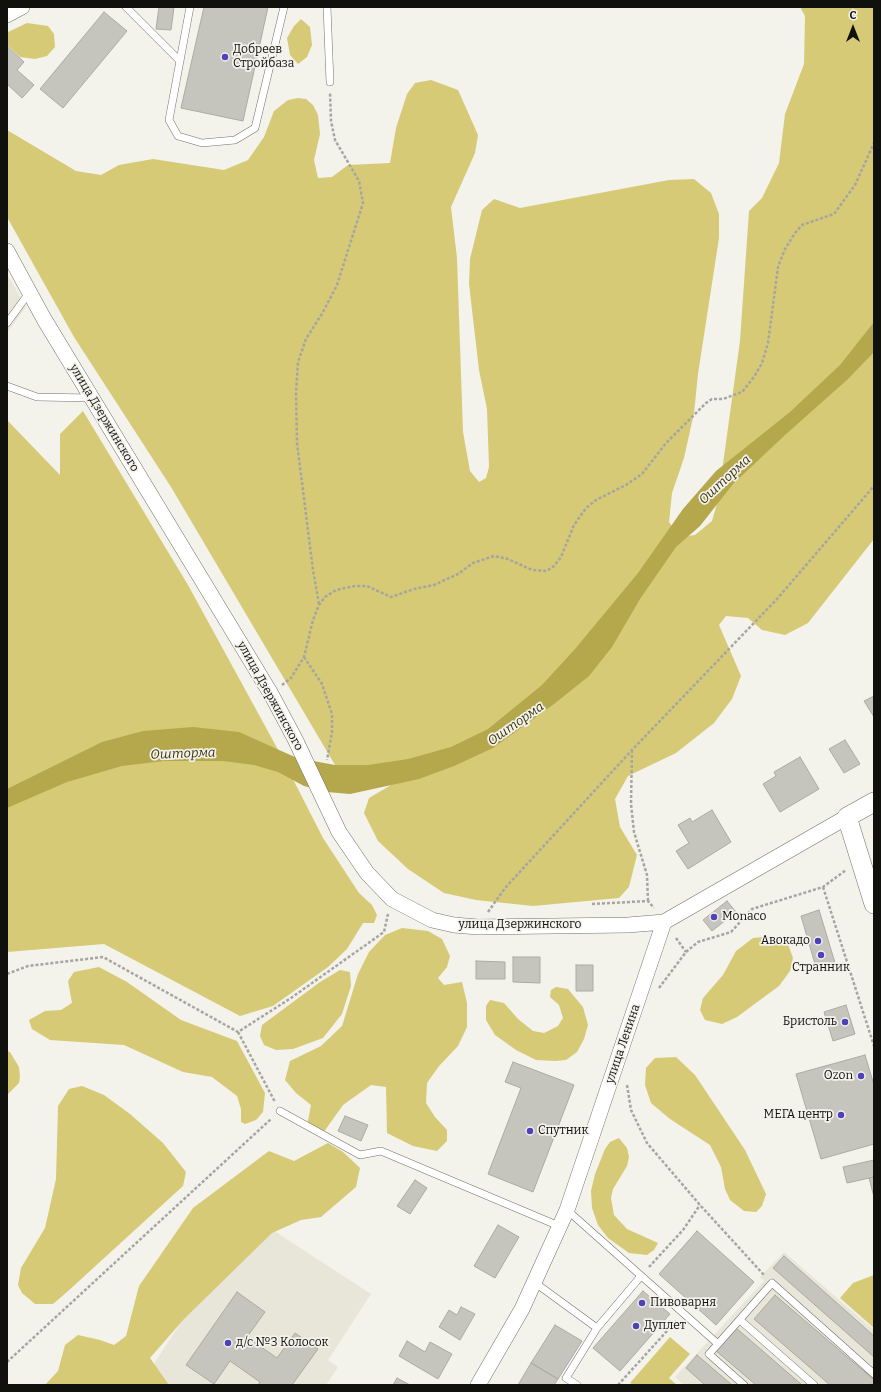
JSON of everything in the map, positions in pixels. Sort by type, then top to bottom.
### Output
[{"type":"street","points":[[7,15],[22,7]]},
{"type":"street","name":"улица Дзержинского","points":[[7,251],[92,398],[271,694],[296,739],[339,832],[367,874],[392,899],[432,920],[454,925],[478,927],[628,925],[664,922]]},
{"type":"street","points":[[664,922],[874,802]]},
{"type":"street","points":[[847,817],[874,904]]},
{"type":"street","name":"улица Ленина","points":[[478,1385],[522,1309],[567,1210],[664,922]]},
{"type":"lane","points":[[126,7],[180,61]]},
{"type":"lane","points":[[190,7],[169,120],[178,136],[202,143],[235,140],[254,128],[284,7]]},
{"type":"lane","points":[[327,7],[330,82]]},
{"type":"lane","points":[[8,321],[30,292]]},
{"type":"lane","points":[[7,386],[37,397],[92,398]]},
{"type":"lane","points":[[280,1111],[360,1155],[381,1151],[559,1226]]},
{"type":"lane","points":[[567,1210],[718,1344]]},
{"type":"lane","points":[[577,1385],[566,1378],[597,1328],[641,1276]]},
{"type":"lane","points":[[533,1282],[597,1328]]},
{"type":"lane","points":[[744,1385],[709,1354],[772,1284],[874,1374]]},
{"type":"lane","points":[[740,1320],[814,1385]]},
{"type":"path","points":[[319,605],[313,570],[297,443],[296,393],[298,362],[306,339],[323,312],[337,285],[363,203],[359,181],[335,140],[331,122],[330,82]]},
{"type":"path","points":[[291,678],[304,657],[313,620],[319,605],[325,597],[336,590],[355,586],[367,586],[391,597],[434,584],[458,574],[473,563],[494,556],[508,559],[532,570],[547,571],[554,566],[561,557],[574,525],[586,508],[596,500],[626,485],[642,474],[666,443],[706,403],[712,399],[723,399],[742,392],[754,377],[762,363],[768,343],[778,266],[785,249],[802,225],[834,214],[855,186],[874,143]]},
{"type":"path","points":[[478,927],[505,888],[632,750],[777,599],[874,486]]},
{"type":"path","points":[[304,657],[322,684],[332,714],[332,732],[327,760]]},
{"type":"path","points":[[632,750],[631,804],[634,832],[647,875],[648,901]]},
{"type":"path","points":[[658,990],[686,952],[698,942],[731,932],[752,909],[823,887],[860,859]]},
{"type":"path","points":[[823,887],[874,1046]]},
{"type":"path","points":[[238,1032],[291,998],[384,932],[392,899]]},
{"type":"path","points":[[7,974],[28,966],[103,957],[238,1032],[280,1111],[7,1362]]},
{"type":"path","points":[[617,1064],[624,1070],[631,1110],[647,1143],[700,1205],[772,1284]]},
{"type":"path","points":[[641,1276],[683,1230],[700,1205]]},
{"type":"path","points":[[618,1385],[683,1313]]},
{"type":"shaded area","points":[[800,7],[874,7],[874,539],[808,623],[785,635],[762,630],[748,618],[726,616],[719,625],[741,676],[732,699],[714,723],[676,753],[628,776],[615,799],[620,827],[637,855],[629,887],[619,898],[533,906],[476,900],[444,893],[408,869],[378,841],[364,813],[369,798],[391,785],[395,776],[368,765],[335,765],[171,487],[74,337],[7,217],[7,130],[76,171],[101,175],[119,165],[153,159],[224,170],[248,160],[264,137],[274,111],[288,100],[298,98],[306,99],[313,105],[318,115],[320,134],[314,160],[318,178],[332,177],[348,165],[390,163],[396,128],[407,94],[415,83],[431,80],[458,90],[478,135],[475,153],[451,207],[457,258],[463,432],[470,471],[479,482],[486,478],[489,467],[487,409],[479,370],[469,284],[470,259],[482,210],[494,199],[520,208],[669,180],[694,179],[711,193],[719,214],[719,238],[698,374],[694,413],[684,458],[672,493],[669,522],[680,537],[695,535],[712,521],[718,500],[740,341],[749,211],[762,198],[779,163],[785,114],[804,64],[805,16]]},
{"type":"shaded area","points":[[301,19],[310,27],[312,45],[307,57],[298,64],[290,55],[287,38],[294,26]]},
{"type":"shaded area","points":[[27,23],[48,26],[54,34],[55,47],[47,56],[35,59],[20,57],[7,45],[8,32]]},
{"type":"shaded area","points":[[7,274],[26,307],[7,333]]},
{"type":"shaded area","points":[[83,411],[188,585],[276,746],[323,838],[359,893],[372,905],[377,915],[374,923],[363,923],[347,949],[328,967],[273,1006],[240,1016],[104,944],[7,952],[7,420],[60,475],[60,434]]},
{"type":"shaded area","points":[[402,928],[428,931],[442,939],[450,956],[447,967],[438,978],[444,985],[462,982],[467,1003],[467,1027],[458,1046],[439,1066],[427,1083],[426,1103],[435,1117],[447,1130],[447,1141],[437,1151],[413,1146],[387,1133],[386,1087],[371,1085],[343,1105],[323,1133],[307,1126],[311,1105],[296,1093],[285,1080],[290,1061],[321,1046],[342,1026],[358,974],[369,952],[385,935]]},
{"type":"shaded area","points":[[764,937],[780,939],[788,944],[793,958],[790,971],[779,986],[737,1017],[722,1024],[705,1020],[700,1010],[703,998],[723,975],[736,951],[753,938]]},
{"type":"shaded area","points":[[99,967],[127,982],[181,1020],[237,1041],[265,1093],[263,1112],[256,1120],[245,1124],[241,1122],[241,1109],[237,1096],[212,1077],[183,1072],[124,1045],[50,1040],[32,1029],[29,1020],[45,1011],[61,1010],[72,1003],[68,981],[74,972]]},
{"type":"shaded area","points":[[340,970],[350,972],[351,986],[342,1014],[323,1038],[293,1049],[276,1050],[264,1045],[260,1036],[262,1025],[320,982]]},
{"type":"shaded area","points":[[556,987],[568,989],[583,1007],[588,1025],[584,1039],[577,1052],[566,1060],[536,1060],[516,1050],[495,1035],[486,1020],[486,1006],[490,1000],[504,1003],[518,1019],[533,1031],[544,1033],[558,1026],[563,1018],[559,1005],[550,997],[551,990]]},
{"type":"shaded area","points":[[7,1051],[10,1052],[19,1067],[20,1077],[19,1083],[7,1095]]},
{"type":"shaded area","points":[[676,1057],[695,1075],[745,1150],[766,1194],[762,1206],[756,1212],[744,1211],[730,1200],[725,1189],[721,1167],[710,1145],[670,1119],[651,1103],[645,1085],[646,1068],[655,1058]]},
{"type":"shaded area","points":[[82,1086],[104,1095],[130,1114],[163,1143],[186,1172],[183,1186],[53,1304],[35,1304],[22,1293],[18,1285],[21,1268],[45,1228],[56,1179],[58,1106],[69,1089]]},
{"type":"shaded area","points":[[619,1138],[627,1148],[629,1157],[627,1166],[613,1189],[611,1198],[614,1215],[627,1229],[658,1243],[654,1250],[647,1255],[629,1253],[608,1238],[598,1225],[592,1208],[591,1191],[595,1174],[605,1149],[610,1142]]},
{"type":"shaded area","points":[[328,1143],[343,1152],[360,1168],[356,1187],[321,1217],[301,1220],[272,1233],[184,1319],[150,1358],[169,1385],[45,1385],[58,1371],[65,1345],[78,1335],[114,1345],[126,1336],[139,1286],[193,1208],[269,1151],[294,1161]]},
{"type":"shaded area","points":[[251,1216],[371,1294],[328,1360],[338,1367],[326,1385],[140,1385]]},
{"type":"shaded area","points":[[784,1252],[874,1330],[874,1385],[684,1385],[675,1377],[764,1281],[760,1277]]},
{"type":"shaded area","points":[[874,1275],[874,1328],[840,1298],[853,1283]]},
{"type":"shaded area","points":[[670,1337],[690,1354],[669,1378],[677,1385],[633,1385],[630,1383]]},
{"type":"water","name":"Ошторма","points":[[874,322],[874,352],[848,379],[733,484],[700,526],[676,547],[640,599],[612,647],[589,676],[554,704],[493,748],[454,766],[419,779],[350,794],[327,792],[304,786],[278,772],[254,765],[223,761],[164,761],[122,766],[67,782],[7,808],[7,789],[102,742],[143,731],[193,727],[239,732],[297,758],[335,765],[368,765],[408,759],[451,747],[488,729],[542,685],[575,649],[638,573],[683,509],[716,471],[790,412],[840,365]]},
{"type":"building","points":[[159,7],[174,7],[171,30],[156,29]]},
{"type":"building","name":"Добреев Стройбаза","points":[[204,7],[268,7],[243,121],[181,108]]},
{"type":"building","points":[[104,12],[127,31],[63,108],[40,89]]},
{"type":"building","points":[[7,46],[24,62],[17,70],[34,85],[22,98],[7,84]]},
{"type":"building","points":[[874,696],[874,717],[864,701]]},
{"type":"building","points":[[845,740],[860,764],[844,773],[829,749]]},
{"type":"building","points":[[800,757],[819,789],[780,812],[763,784],[776,776],[774,772]]},
{"type":"building","points":[[712,810],[731,842],[688,869],[676,851],[689,843],[678,825],[690,818],[692,822]]},
{"type":"building","points":[[727,901],[736,912],[712,931],[703,920]]},
{"type":"building","name":"Авокадо","points":[[819,910],[836,966],[817,971],[801,916]]},
{"type":"building","points":[[513,957],[540,957],[540,983],[513,982]]},
{"type":"building","points":[[476,961],[505,962],[505,979],[476,979]]},
{"type":"building","points":[[576,965],[593,965],[593,991],[576,991]]},
{"type":"building","points":[[846,1005],[855,1034],[833,1041],[824,1012]]},
{"type":"building","name":"МЕГА центр","points":[[865,1055],[874,1085],[874,1144],[821,1159],[796,1074]]},
{"type":"building","name":"Спутник","points":[[513,1062],[574,1085],[533,1192],[488,1174],[521,1088],[505,1082]]},
{"type":"building","points":[[345,1116],[368,1125],[361,1141],[338,1131]]},
{"type":"building","points":[[874,1160],[874,1177],[847,1183],[843,1167]]},
{"type":"building","points":[[874,1177],[874,1197],[869,1178]]},
{"type":"building","points":[[415,1180],[427,1188],[410,1214],[397,1206]]},
{"type":"building","points":[[498,1225],[519,1237],[495,1278],[474,1266]]},
{"type":"building","points":[[697,1231],[754,1282],[716,1325],[659,1274]]},
{"type":"building","points":[[784,1256],[874,1336],[874,1357],[773,1268]]},
{"type":"building","name":"Дуплет","points":[[643,1291],[670,1314],[620,1371],[593,1348]]},
{"type":"building","name":"д/с №3 Колосок","points":[[237,1292],[265,1312],[247,1337],[277,1358],[295,1333],[318,1349],[292,1385],[258,1385],[260,1382],[230,1361],[214,1384],[186,1365]]},
{"type":"building","points":[[775,1295],[874,1380],[874,1385],[830,1385],[754,1319]]},
{"type":"building","points":[[461,1307],[475,1314],[460,1340],[439,1327],[449,1310],[457,1315]]},
{"type":"building","points":[[555,1325],[582,1341],[558,1379],[531,1363]]},
{"type":"building","points":[[735,1327],[802,1385],[756,1385],[715,1350]]},
{"type":"building","points":[[407,1341],[425,1352],[430,1342],[452,1354],[438,1379],[399,1356]]},
{"type":"building","points":[[697,1355],[732,1385],[705,1385],[686,1368]]},
{"type":"building","points":[[531,1363],[558,1379],[554,1385],[518,1385]]},
{"type":"building","points":[[397,1378],[410,1385],[393,1385]]},
{"type":"place","name":"Добреев Стройбаза","points":[[225,57]]},
{"type":"place","name":"Monaco","points":[[714,917]]},
{"type":"place","name":"Авокадо","points":[[818,941]]},
{"type":"place","name":"Странник","points":[[821,955]]},
{"type":"place","name":"Бристоль","points":[[845,1022]]},
{"type":"place","name":"Ozon","points":[[861,1076]]},
{"type":"place","name":"МЕГА центр","points":[[841,1115]]},
{"type":"place","name":"Спутник","points":[[530,1131]]},
{"type":"place","name":"Пивоварня","points":[[642,1303]]},
{"type":"place","name":"Дуплет","points":[[636,1326]]},
{"type":"place","name":"д/с №3 Колосок","points":[[228,1343]]}]
